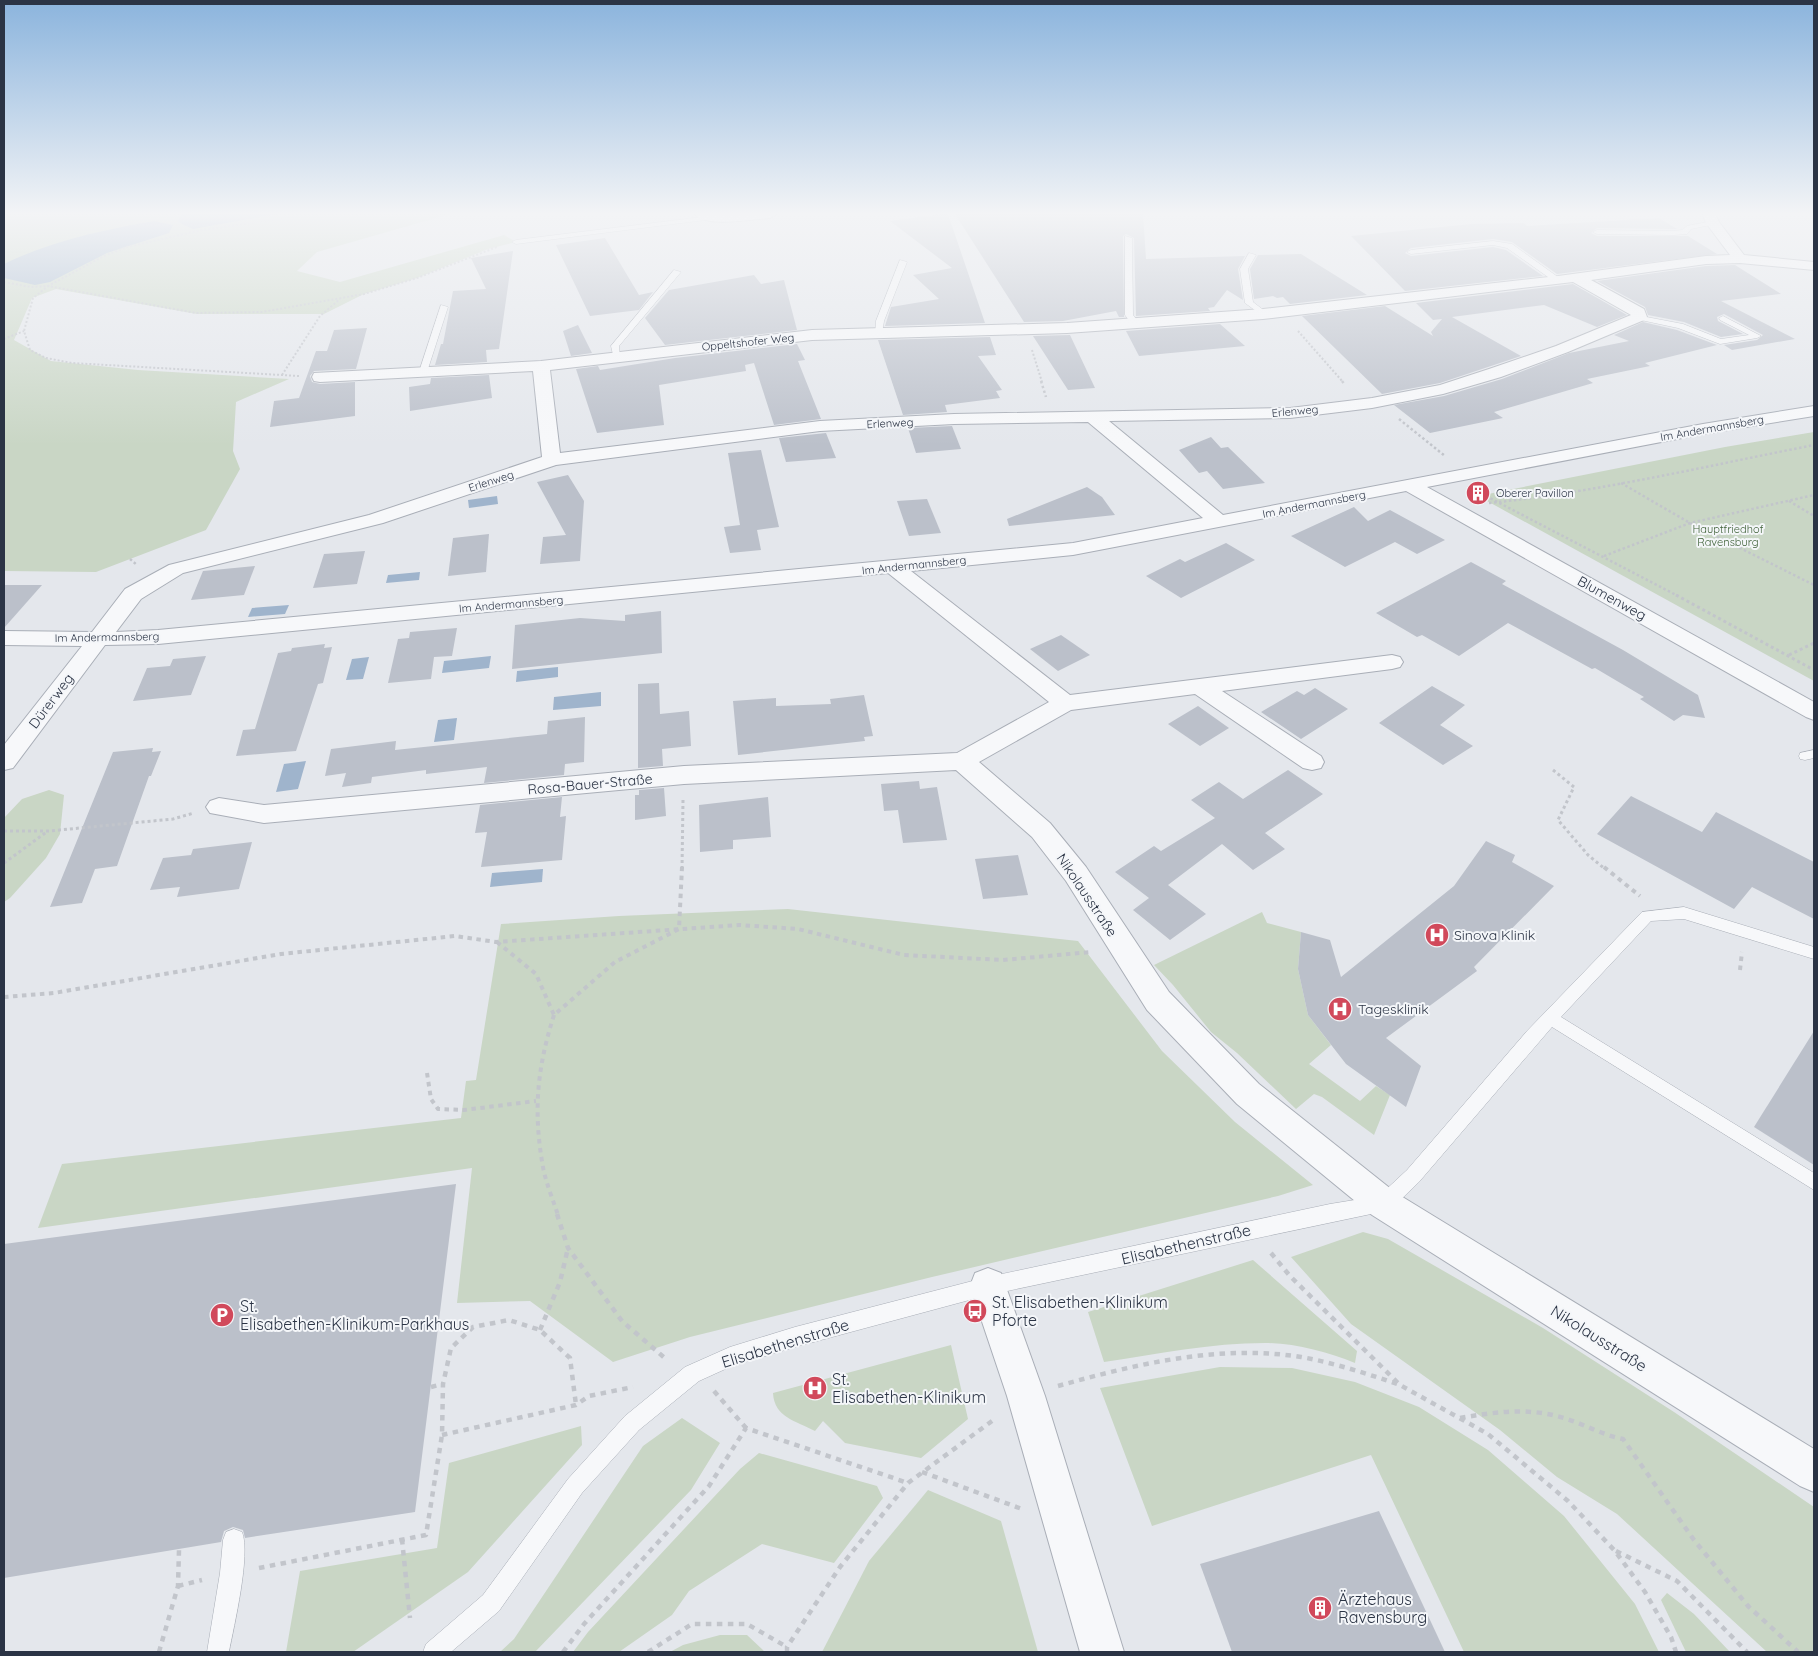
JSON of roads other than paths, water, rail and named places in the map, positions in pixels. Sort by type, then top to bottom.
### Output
[{"type":"street","name":"Oppeltshofer Weg","points":[[320,377],[541,366],[803,336],[1022,330],[1136,324],[1263,314],[1461,291]]},
{"type":"street","points":[[1594,291],[1639,312],[1638,318]]},
{"type":"street","name":"Erlenweg","points":[[97,639],[133,594],[176,569],[376,519],[552,460],[820,426],[954,419],[1290,413],[1378,401],[1443,389],[1494,373],[1638,318]]},
{"type":"street","points":[[541,366],[552,460]]},
{"type":"street","name":"Im Andermannsberg","points":[[4,638],[97,639],[158,637],[1073,548],[1220,522],[1694,430],[1814,411]]},
{"type":"street","points":[[1092,417],[1220,522]]},
{"type":"street","name":"Blumenweg","points":[[1408,485],[1814,712]]},
{"type":"street","points":[[892,567],[1065,703]]},
{"type":"street","name":"Dürerweg","points":[[4,762],[97,639]]},
{"type":"street","points":[[962,761],[1065,703],[1392,662]]},
{"type":"street","points":[[1200,687],[1312,762]]},
{"type":"street","points":[[4,726],[31,727]]},
{"type":"street","name":"Rosa-Bauer-Straße","points":[[219,807],[264,814],[684,775],[962,761]]},
{"type":"street","name":"Nikolausstraße","points":[[962,761],[1041,830],[1076,874],[1158,1001],[1248,1094],[1384,1204],[1814,1472]]},
{"type":"street","points":[[988,1286],[1026,1396],[1102,1652]]},
{"type":"lane","points":[[618,357],[615,346],[660,291]]},
{"type":"lane","points":[[878,334],[880,321],[892,291]]},
{"type":"lane","points":[[1129,291],[1129,316],[1136,324]]},
{"type":"lane","points":[[1247,291],[1249,303],[1263,314]]},
{"type":"lane","points":[[423,372],[444,307]]},
{"type":"lane","points":[[1638,318],[1680,326],[1720,342],[1757,336],[1723,318]]},
{"type":"lane","points":[[1384,1204],[1413,1176],[1550,1018],[1647,916],[1684,913],[1814,953]]},
{"type":"lane","points":[[1550,1018],[1814,1182]]},
{"type":"lane","name":"Elisabethenstraße","points":[[434,1652],[491,1603],[575,1486],[632,1423],[692,1374],[730,1357],[795,1337],[988,1286],[1251,1229],[1384,1204]]},
{"type":"lane","points":[[218,1652],[231,1573],[234,1540]]},
{"type":"water","points":[[497,496],[498,504],[469,508],[468,500]]},
{"type":"water","points":[[420,572],[419,580],[386,583],[388,575]]},
{"type":"water","points":[[289,605],[285,614],[248,617],[252,608]]},
{"type":"water","points":[[491,656],[489,668],[442,673],[444,661]]},
{"type":"water","points":[[369,657],[363,679],[346,680],[352,659]]},
{"type":"water","points":[[558,667],[558,677],[516,682],[517,671]]},
{"type":"water","points":[[601,692],[601,706],[553,710],[554,697]]},
{"type":"water","points":[[457,718],[454,740],[434,742],[438,720]]},
{"type":"water","points":[[306,761],[298,789],[276,792],[284,764]]},
{"type":"water","points":[[543,869],[542,882],[490,887],[492,873]]},
{"type":"place","name":"Oberer Pavillon","points":[[1478,493]]},
{"type":"place","name":"Sinova Klinik","points":[[1437,935]]},
{"type":"place","name":"Tagesklinik","points":[[1340,1009]]},
{"type":"place","name":"St. Elisabethen-Klinikum Pforte","points":[[975,1311]]},
{"type":"place","name":"St. Elisabethen-Klinikum-Parkhaus","points":[[222,1315]]},
{"type":"place","name":"St. Elisabethen-Klinikum","points":[[815,1388]]},
{"type":"place","name":"Ärztehaus Ravensburg","points":[[1320,1608]]},
{"type":"park label","name":"Hauptfriedhof Ravensburg","points":[[1728,535]]}]
